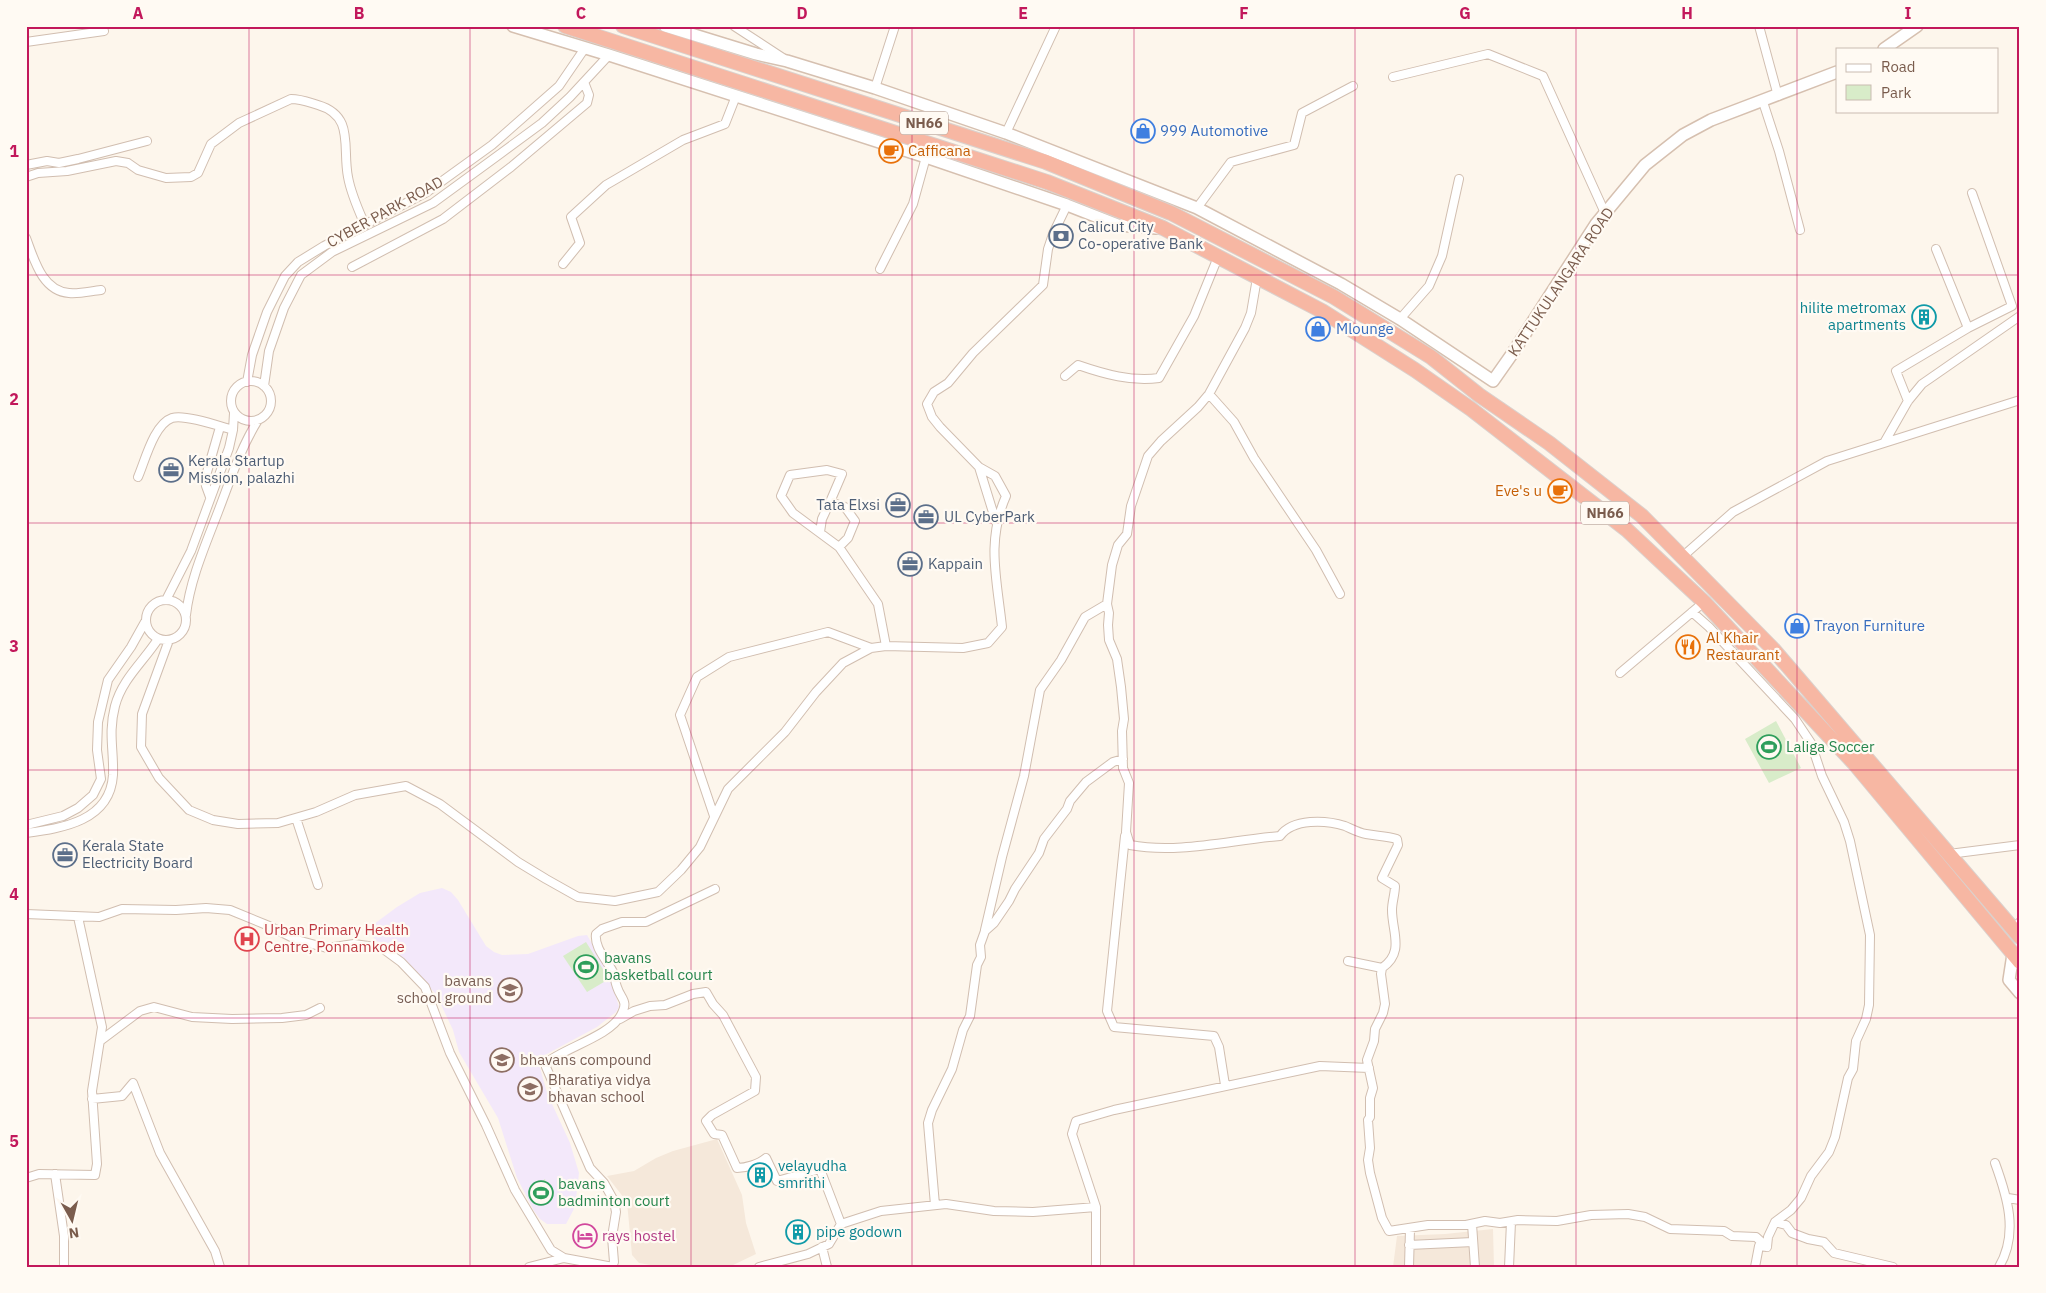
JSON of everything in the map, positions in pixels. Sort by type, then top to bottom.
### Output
[{"type":"highway","name":"NH66","points":[[565,26],[1046,182],[1162,228],[1322,311],[1416,370],[1471,409],[1626,530],[1704,602],[1854,763],[2016,958]]},
{"type":"highway","name":"NH66","points":[[623,26],[1046,162],[1171,213],[1262,258],[1334,297],[1431,357],[1479,395],[1549,443],[1642,516],[1773,649],[1949,854],[2017,929]]},
{"type":"street","points":[[513,26],[926,157],[1067,205],[1118,225],[1162,228]]},
{"type":"street","points":[[665,26],[756,54],[787,60],[875,88],[1006,133],[1197,208],[1341,284],[1400,319],[1429,286],[1442,256],[1459,179]]},
{"type":"street","points":[[734,26],[787,60]]},
{"type":"street","points":[[875,88],[895,26]]},
{"type":"street","points":[[1006,133],[1056,26]]},
{"type":"street","points":[[1759,26],[1778,96]]},
{"type":"street","points":[[1885,48],[1917,26]]},
{"type":"street","points":[[26,42],[104,31]]},
{"type":"street","name":"CYBER PARK ROAD","points":[[247,382],[252,355],[267,312],[285,276],[298,262],[427,192],[492,145],[559,86],[584,48]]},
{"type":"street","points":[[1393,77],[1488,54],[1544,76],[1605,213]]},
{"type":"street","points":[[145,622],[151,634],[158,639],[170,640],[181,634],[184,628],[188,597],[204,548],[245,442],[258,420],[268,412],[270,406],[270,399],[264,386],[270,352],[281,317],[301,275],[332,252],[432,203],[542,123],[609,55]]},
{"type":"street","name":"KATTUKULANGARA ROAD","points":[[1400,319],[1493,381],[1596,224],[1645,165],[1683,135],[1711,120],[1763,102],[1836,72]]},
{"type":"street","points":[[352,267],[443,219],[510,167],[587,102],[588,95],[584,82]]},
{"type":"street","points":[[1197,208],[1231,162],[1294,145],[1302,113],[1353,86]]},
{"type":"street","points":[[563,264],[580,243],[571,217],[588,200],[606,185],[683,140],[725,124],[736,96]]},
{"type":"street","points":[[26,177],[38,173],[67,171],[116,161],[128,163],[138,170],[166,178],[191,177],[198,173],[210,144],[239,123],[291,99],[300,99],[329,108],[338,116],[345,130],[347,174],[365,225]]},
{"type":"street","points":[[1763,102],[1800,230]]},
{"type":"street","points":[[26,165],[47,161],[59,163],[147,141]]},
{"type":"street","points":[[99,153],[102,163]]},
{"type":"street","points":[[880,269],[913,204],[926,157]]},
{"type":"street","points":[[1908,401],[1896,371],[1968,328],[2012,306],[1972,193]]},
{"type":"street","points":[[170,640],[142,714],[141,747],[159,778],[189,810],[213,820],[238,824],[270,824],[316,812],[355,794],[406,786],[440,804],[518,862],[578,897],[615,901],[658,892],[681,870],[700,847],[728,789],[785,732],[816,692],[843,663],[871,648],[886,646],[963,648],[988,643],[1002,627],[994,569],[994,533],[998,514],[1006,496],[995,476],[979,467],[940,427],[932,417],[927,404],[934,392],[948,383],[973,353],[1043,285],[1048,250],[1053,234],[1067,205]]},
{"type":"street","points":[[26,238],[38,270],[49,285],[58,291],[70,293],[101,290]]},
{"type":"street","points":[[1936,249],[1968,328]]},
{"type":"street","points":[[1065,376],[1078,365],[1098,372],[1143,380],[1159,378],[1194,316],[1218,257]]},
{"type":"street","points":[[1225,1086],[1219,1048],[1214,1036],[1114,1027],[1107,1010],[1126,832],[1129,783],[1124,768],[1122,731],[1124,719],[1120,675],[1117,659],[1109,640],[1107,604],[1112,566],[1118,545],[1127,534],[1131,506],[1148,456],[1209,394],[1245,328],[1251,313],[1257,278]]},
{"type":"street","points":[[1884,443],[1908,401],[1922,384],[2020,316]]},
{"type":"street","points":[[166,600],[191,551],[229,448],[234,413],[231,400],[232,394],[235,388],[247,382],[264,386]]},
{"type":"street","points":[[1209,394],[1234,422],[1254,458],[1316,550],[1340,594]]},
{"type":"street","points":[[1682,557],[1732,512],[1827,461],[2020,400]]},
{"type":"street","points":[[234,413],[245,420],[258,420]]},
{"type":"street","points":[[138,477],[156,431],[172,418],[181,418],[233,430]]},
{"type":"street","points":[[210,498],[206,486],[206,478],[220,427]]},
{"type":"street","points":[[979,467],[996,525]]},
{"type":"street","points":[[820,532],[822,519],[842,474],[827,470],[790,475],[781,496],[793,513],[838,547],[878,604],[886,646]]},
{"type":"street","points":[[830,502],[845,507],[855,521],[848,538],[838,547]]},
{"type":"street","points":[[26,825],[63,816],[78,808],[93,795],[100,779],[97,750],[98,722],[108,680],[131,647],[145,622],[148,609],[153,604],[166,600],[178,604],[186,615]]},
{"type":"street","points":[[1620,673],[1704,602]]},
{"type":"street","points":[[935,1205],[928,1123],[932,1110],[952,1069],[963,1030],[970,1016],[977,965],[980,957],[980,945],[1024,776],[1040,690],[1061,660],[1086,617],[1107,604]]},
{"type":"street","points":[[1692,612],[1709,627],[1795,719],[1811,743],[1822,776],[1844,822],[1850,841],[1869,928],[1871,959],[1869,1005],[1866,1019],[1856,1042],[1854,1060],[1848,1078],[1835,1137],[1829,1152],[1811,1176],[1801,1198],[1791,1210],[1775,1222],[1768,1237],[1767,1247]]},
{"type":"street","points":[[714,816],[680,715],[697,677],[729,657],[828,632],[871,648]]},
{"type":"street","points":[[26,833],[56,829],[81,822],[95,812],[108,796],[113,776],[110,730],[116,704],[129,676],[158,639]]},
{"type":"street","points":[[985,931],[994,923],[1010,900],[1015,889],[1039,853],[1044,839],[1067,809],[1070,801],[1086,782],[1113,762],[1124,758]]},
{"type":"street","points":[[296,818],[318,886]]},
{"type":"street","points":[[1126,832],[1130,845],[1145,848],[1238,842],[1252,838],[1280,836],[1283,831],[1294,827],[1324,821],[1366,834],[1377,834],[1397,839],[1398,845],[1382,878],[1395,886],[1392,908],[1395,928],[1394,953],[1391,962],[1382,968],[1348,961]]},
{"type":"street","points":[[1949,854],[2020,845]]},
{"type":"street","points":[[619,1020],[625,1002],[617,987],[612,970],[598,948],[596,934],[602,929],[622,922],[646,922],[716,889]]},
{"type":"street","points":[[26,914],[78,917],[106,916],[122,909],[176,910],[206,908],[230,910],[297,940],[327,948],[354,944],[382,948],[400,962],[425,987],[450,1053],[486,1125],[515,1190],[551,1250],[564,1258],[612,1267],[614,1249],[612,1237],[616,1212],[614,1201],[604,1184],[588,1164],[546,1067],[546,1063],[593,1038],[634,1011],[650,1006],[665,1005],[692,994],[706,992],[713,1004],[723,1015],[756,1077],[755,1091],[744,1096],[733,1105],[712,1115],[706,1121],[710,1128],[714,1134],[722,1135],[737,1168],[744,1168],[766,1158],[777,1181],[820,1169],[841,1224]]},
{"type":"street","points":[[26,1178],[39,1174],[95,1175],[97,1164],[92,1091],[102,1027],[78,917]]},
{"type":"street","points":[[2016,958],[2009,980],[2020,992]]},
{"type":"street","points":[[1382,968],[1385,1004],[1375,1029],[1374,1041],[1367,1060],[1373,1088],[1370,1098],[1370,1117],[1368,1120],[1370,1148],[1368,1160],[1374,1196],[1380,1206],[1384,1226],[1389,1231],[1428,1225],[1472,1224],[1485,1221],[1500,1223],[1557,1221],[1591,1215],[1628,1214],[1645,1217],[1670,1229],[1724,1231],[1732,1236],[1756,1237],[1767,1247]]},
{"type":"street","points":[[100,1041],[140,1011],[154,1007],[192,1017],[232,1019],[282,1018],[306,1015],[320,1008]]},
{"type":"street","points":[[1096,1267],[1096,1207],[1072,1134],[1076,1121],[1114,1110],[1320,1066],[1369,1068]]},
{"type":"street","points":[[92,1099],[122,1096],[133,1083],[160,1153],[215,1251],[220,1267]]},
{"type":"street","points":[[1995,1163],[2008,1198],[2010,1233],[2005,1257],[1999,1267]]},
{"type":"street","points":[[55,1174],[64,1236],[64,1267]]},
{"type":"street","points":[[2008,1198],[2020,1200]]},
{"type":"street","points":[[759,1267],[808,1254],[829,1244],[841,1224],[882,1211],[946,1204],[994,1210],[1033,1212],[1096,1207]]},
{"type":"street","points":[[1509,1267],[1511,1222]]},
{"type":"street","points":[[1775,1222],[1786,1225],[1792,1232],[1808,1239],[1824,1242],[1834,1253],[1893,1267]]},
{"type":"street","points":[[1472,1224],[1475,1267]]},
{"type":"street","points":[[1409,1267],[1410,1229]]},
{"type":"street","points":[[1409,1245],[1473,1242]]},
{"type":"street","points":[[1755,1267],[1759,1246],[1767,1247]]},
{"type":"street","points":[[822,1247],[827,1267]]},
{"type":"street","points":[[529,1267],[564,1258]]},
{"type":"shaded area","name":"bhavans compound","points":[[442,888],[451,892],[458,900],[486,946],[494,952],[502,955],[528,954],[578,936],[587,935],[609,973],[619,1007],[616,1012],[597,1027],[545,1055],[539,1064],[547,1093],[570,1143],[579,1173],[575,1207],[566,1224],[547,1224],[534,1211],[517,1178],[498,1118],[459,1052],[453,1030],[436,994],[402,958],[375,940],[369,931],[370,927],[420,893]]},
{"type":"shaded area","name":"Urban Primary Health Centre, Ponnamkode","points":[[247,929],[256,933],[247,950],[238,945]]},
{"type":"shaded area","points":[[717,1139],[742,1195],[746,1223],[756,1254],[729,1267],[662,1267],[639,1263],[632,1255],[627,1202],[607,1176],[634,1171],[656,1158],[673,1151]]},
{"type":"shaded area","points":[[1493,1229],[1494,1267],[1393,1267],[1397,1236]]},
{"type":"green space","name":"Laliga Soccer","points":[[1776,721],[1801,768],[1769,783],[1745,739]]},
{"type":"green space","name":"bavans basketball court","points":[[586,942],[609,979],[587,992],[563,956]]},
{"type":"green space","name":"bavans badminton court","points":[[545,1179],[550,1196],[540,1203],[532,1190]]},
{"type":"place","name":"999 Automotive","points":[[1143,131]]},
{"type":"place","name":"Cafficana","points":[[891,151]]},
{"type":"place","name":"Calicut City Co-operative Bank","points":[[1061,236]]},
{"type":"place","name":"hilite metromax apartments","points":[[1924,317]]},
{"type":"place","name":"Mlounge","points":[[1318,329]]},
{"type":"place","name":"Kerala Startup Mission, palazhi","points":[[171,470]]},
{"type":"place","name":"Eve's u","points":[[1560,491]]},
{"type":"place","name":"Tata Elxsi","points":[[898,505]]},
{"type":"place","name":"UL CyberPark","points":[[926,517]]},
{"type":"place","name":"Kappain","points":[[910,564]]},
{"type":"place","name":"Trayon Furniture","points":[[1797,626]]},
{"type":"place","name":"Al Khair Restaurant","points":[[1688,647]]},
{"type":"place","name":"Laliga Soccer","points":[[1769,747]]},
{"type":"place","name":"Kerala State Electricity Board","points":[[65,855]]},
{"type":"place","name":"Urban Primary Health Centre, Ponnamkode","points":[[247,939]]},
{"type":"place","name":"bavans basketball court","points":[[586,967]]},
{"type":"place","name":"bavans school ground","points":[[510,990]]},
{"type":"place","name":"bhavans compound","points":[[502,1060]]},
{"type":"place","name":"Bharatiya vidya bhavan school","points":[[530,1089]]},
{"type":"place","name":"velayudha smrithi","points":[[760,1175]]},
{"type":"place","name":"bavans badminton court","points":[[541,1193]]},
{"type":"place","name":"pipe godown","points":[[798,1232]]},
{"type":"place","name":"rays hostel","points":[[585,1236]]}]
